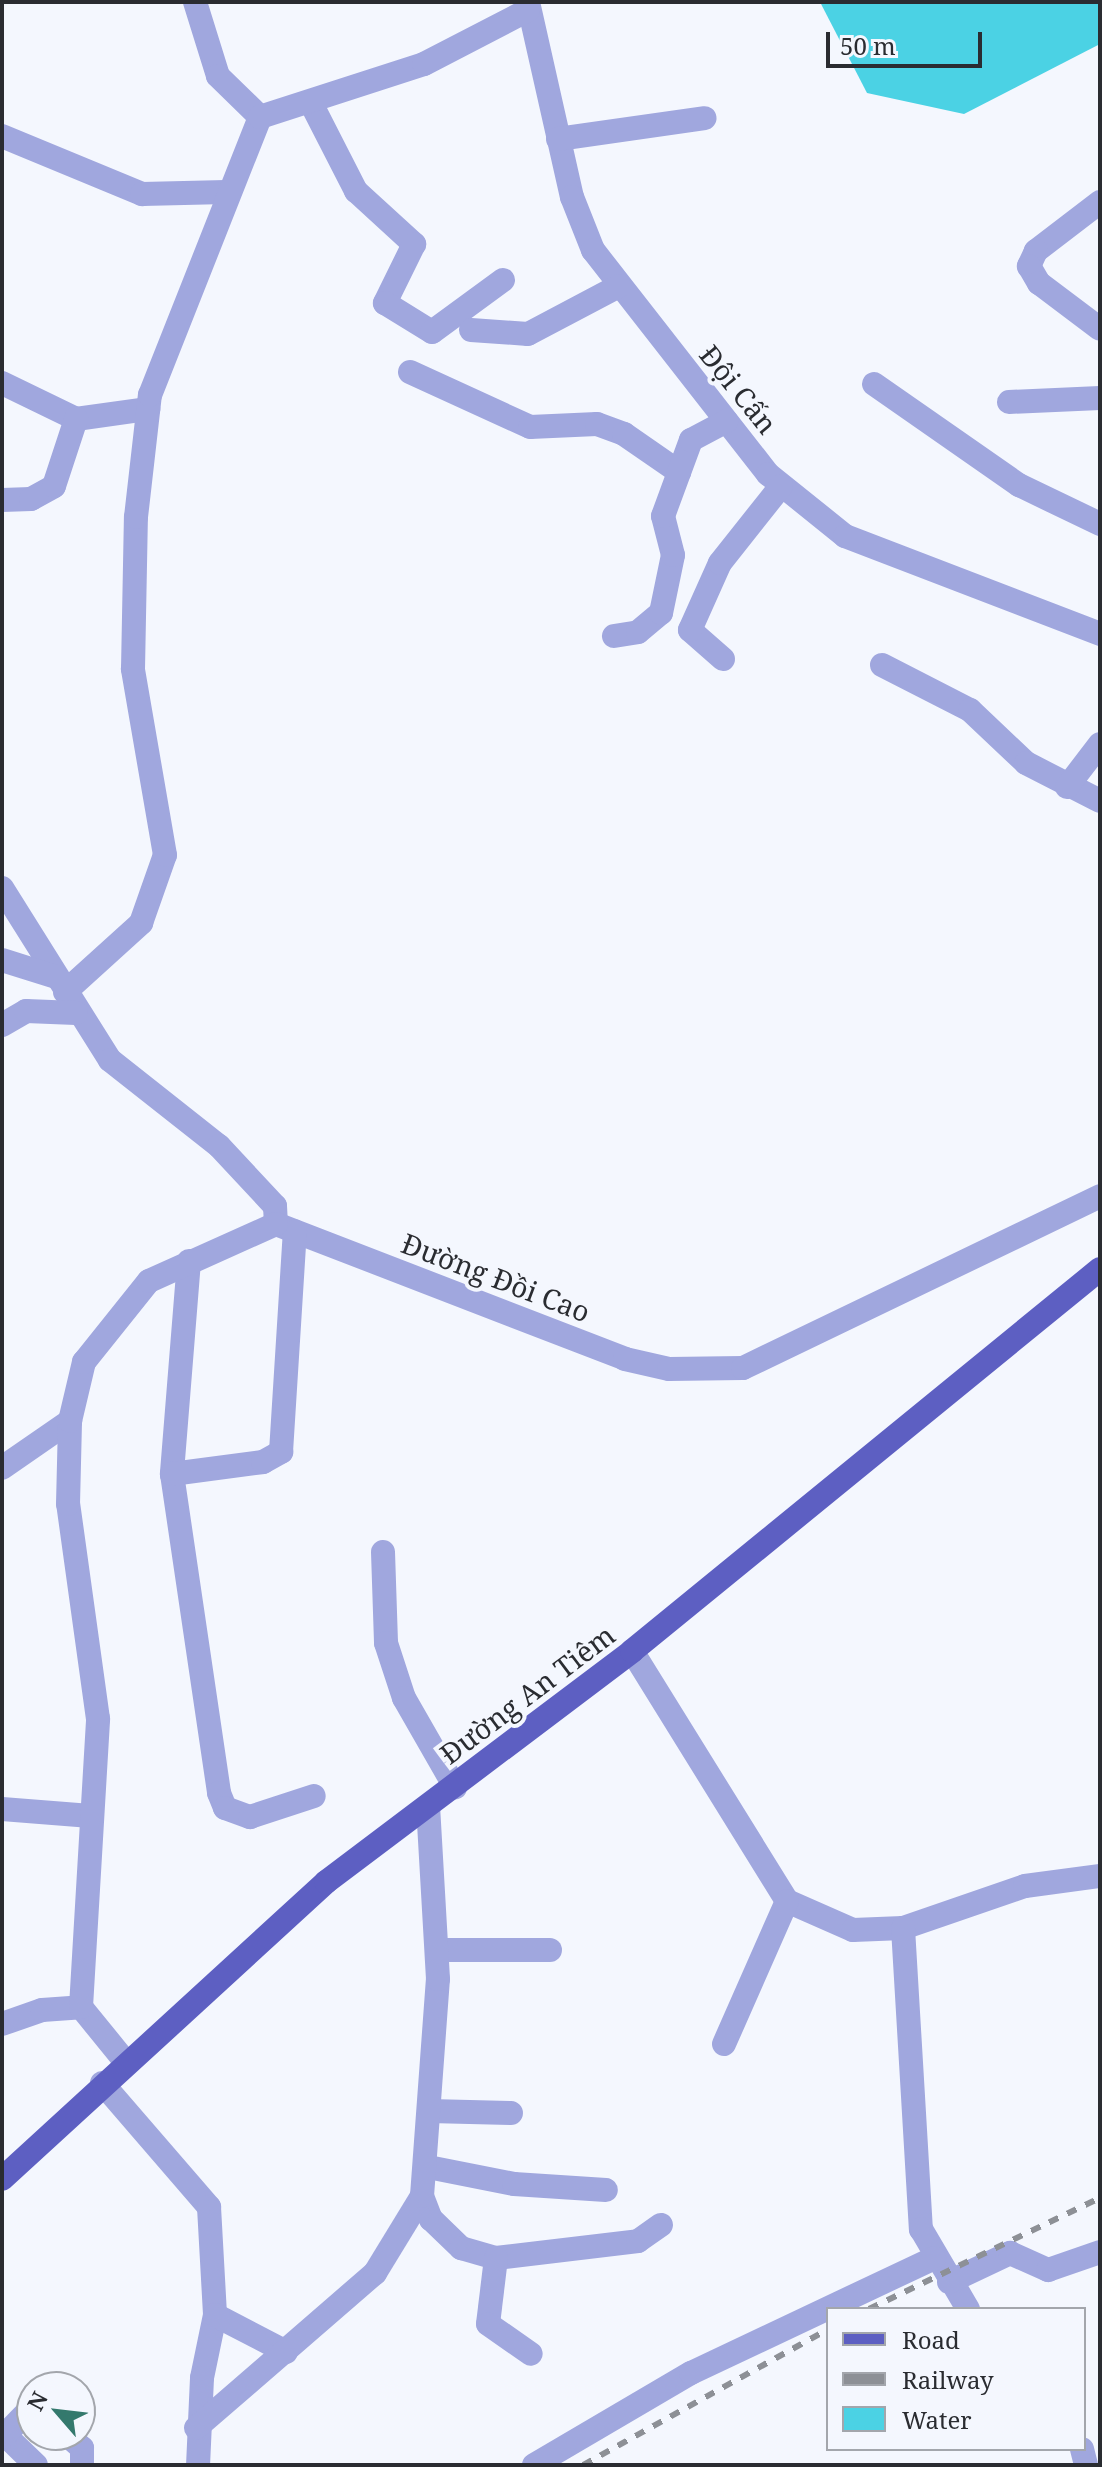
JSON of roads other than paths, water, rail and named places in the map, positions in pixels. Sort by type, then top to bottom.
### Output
[{"type":"main road","name":"Đường An Tiêm","points":[[2,2179],[124,2060],[326,1882],[632,1651],[1100,1269]]},
{"type":"street","points":[[195,2],[218,76],[260,117]]},
{"type":"street","points":[[260,117],[312,105],[424,64],[528,6]]},
{"type":"street","name":"Đội Cấn","points":[[528,6],[558,139],[593,250],[726,421],[781,486],[845,536],[1100,634]]},
{"type":"street","points":[[312,105],[356,191],[414,244],[385,303],[432,332],[503,280]]},
{"type":"street","points":[[2,1025],[66,994],[141,923],[165,855],[133,669],[136,517],[148,409],[226,192],[260,117]]},
{"type":"street","points":[[558,139],[705,118]]},
{"type":"street","points":[[2,136],[142,194],[226,192]]},
{"type":"street","points":[[1100,202],[1036,251],[1029,266],[1039,283],[1100,329]]},
{"type":"street","points":[[471,330],[505,336],[541,330],[619,286]]},
{"type":"street","points":[[410,372],[530,427],[597,424],[624,434],[679,472]]},
{"type":"street","points":[[2,383],[76,419],[148,409]]},
{"type":"street","points":[[874,384],[1019,485],[1100,524]]},
{"type":"street","points":[[1009,402],[1100,398]]},
{"type":"street","points":[[2,500],[31,499],[54,486],[76,419]]},
{"type":"street","points":[[614,636],[638,632],[661,613],[673,555],[663,516],[691,440],[726,421]]},
{"type":"street","points":[[723,659],[690,630],[720,563],[781,486]]},
{"type":"street","points":[[882,665],[970,710],[1003,746],[1067,787],[1100,801]]},
{"type":"street","points":[[1067,787],[1097,751]]},
{"type":"street","points":[[2,888],[110,1060],[219,1146],[275,1206],[286,1228],[281,1452],[263,1462],[172,1474]]},
{"type":"street","points":[[2,960],[66,994]]},
{"type":"street","name":"Đường Đồi Cao","points":[[286,1228],[625,1359],[722,1372],[831,1330],[1100,1196]]},
{"type":"street","points":[[124,2060],[81,2007],[98,1719],[68,1504],[70,1421],[84,1362],[117,1313],[149,1281],[189,1261],[286,1228]]},
{"type":"street","points":[[189,1261],[172,1474],[221,1802],[250,1817],[314,1796]]},
{"type":"street","points":[[2,1468],[70,1421]]},
{"type":"street","points":[[383,1552],[386,1643],[404,1698],[455,1787]]},
{"type":"street","points":[[632,1651],[787,1901],[853,1930],[903,1928],[1025,1886],[1100,1876]]},
{"type":"street","points":[[196,2428],[375,2273],[422,2196],[428,2167],[437,1950],[428,1806]]},
{"type":"street","points":[[2,1809],[91,1816]]},
{"type":"street","points":[[724,2044],[787,1901]]},
{"type":"street","points":[[903,1928],[921,2229],[934,2258],[967,2307]]},
{"type":"street","points":[[437,1950],[550,1950]]},
{"type":"street","points":[[2,2024],[42,2010],[81,2007]]},
{"type":"street","points":[[102,2083],[209,2207],[215,2315],[196,2428],[198,2465]]},
{"type":"street","points":[[429,2111],[511,2113]]},
{"type":"street","points":[[428,2167],[514,2184],[606,2190]]},
{"type":"street","points":[[422,2196],[431,2219],[461,2248],[496,2258],[638,2241],[661,2225]]},
{"type":"street","points":[[949,2282],[1010,2253],[1048,2270],[1100,2252]]},
{"type":"street","points":[[496,2258],[488,2324],[531,2354]]},
{"type":"street","points":[[830,2307],[934,2258]]},
{"type":"street","points":[[534,2465],[691,2373],[826,2309]]},
{"type":"street","points":[[215,2315],[286,2352]]},
{"type":"street","points":[[4,2436],[36,2465]]},
{"type":"water","points":[[820,2],[1100,2],[1100,44],[964,114],[867,93]]},
{"type":"railway","points":[[873,2307],[1100,2198]]},
{"type":"railway","points":[[583,2465],[826,2330]]}]
